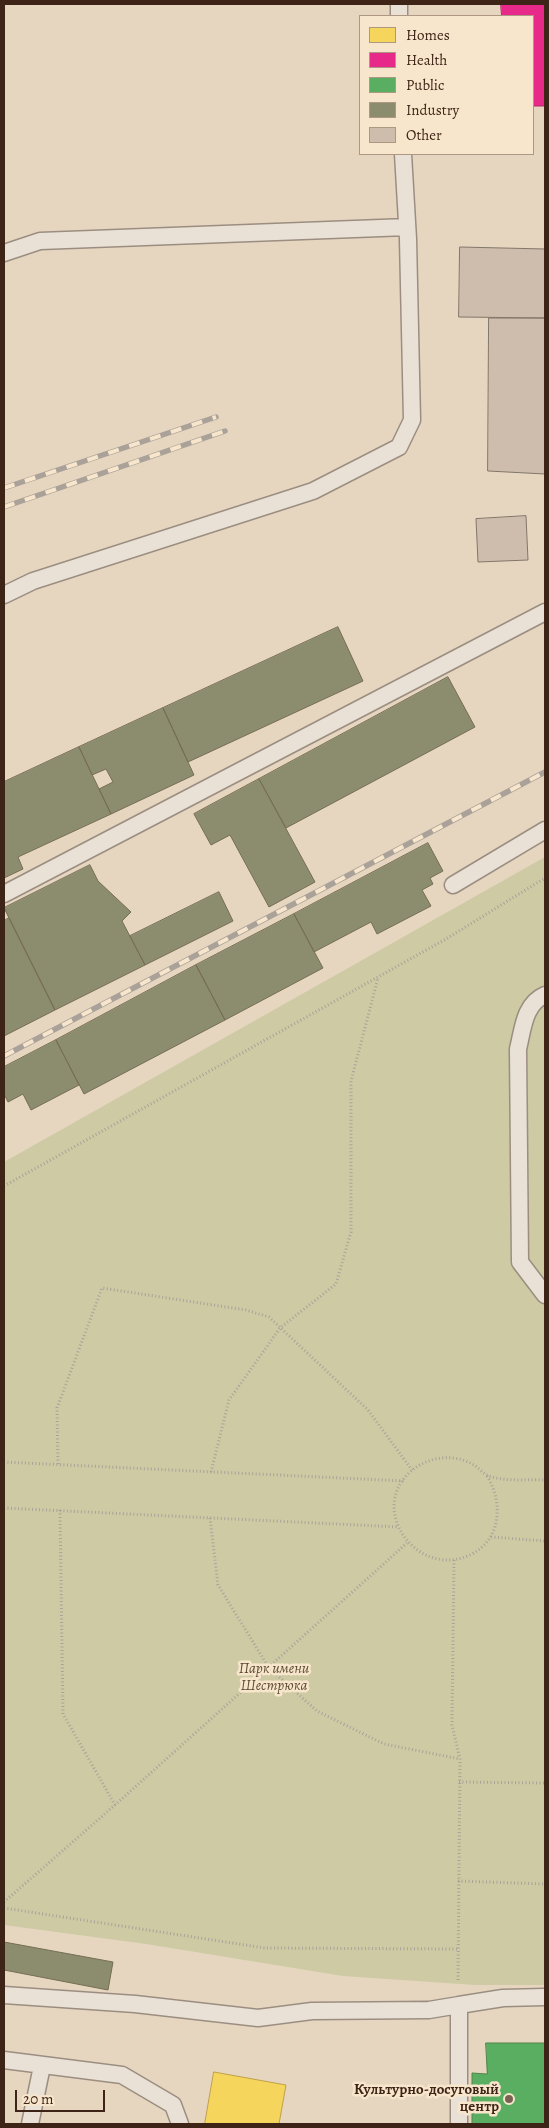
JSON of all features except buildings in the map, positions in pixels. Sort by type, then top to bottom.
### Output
[{"type":"lane","points":[[4,596],[33,581],[314,491],[399,447],[412,420],[407,227],[403,155]]},
{"type":"lane","points":[[4,253],[40,240],[407,227]]},
{"type":"lane","points":[[4,894],[545,612]]},
{"type":"lane","points":[[453,885],[545,830]]},
{"type":"lane","points":[[545,995],[535,999],[526,1016],[518,1049],[520,1262],[545,1295]]},
{"type":"lane","points":[[4,1995],[135,2004],[258,2018],[312,2011],[429,2010],[503,1998],[545,1997]]},
{"type":"lane","points":[[459,2005],[459,2124]]},
{"type":"lane","points":[[4,2060],[122,2076],[173,2105],[180,2124]]},
{"type":"lane","points":[[30,2124],[42,2066]]},
{"type":"path","points":[[4,1186],[446,939],[545,878]]},
{"type":"path","points":[[212,1472],[229,1400],[280,1328],[336,1284],[351,1232],[351,1081],[378,977]]},
{"type":"path","points":[[58,1464],[57,1408],[102,1288],[246,1310],[269,1318],[368,1410],[412,1470]]},
{"type":"path","points":[[442,1457],[459,1458],[474,1465],[487,1476],[496,1492],[499,1511],[497,1523],[491,1537],[472,1554],[454,1560],[430,1558],[418,1552],[407,1542],[396,1518],[396,1498],[412,1470],[426,1461],[442,1457]]},
{"type":"path","points":[[4,1462],[404,1481]]},
{"type":"path","points":[[487,1476],[545,1480]]},
{"type":"path","points":[[4,1508],[399,1527]]},
{"type":"path","points":[[60,1510],[63,1714],[115,1805]]},
{"type":"path","points":[[210,1518],[218,1585],[269,1668],[317,1711],[384,1744],[460,1759]]},
{"type":"path","points":[[491,1537],[545,1541]]},
{"type":"path","points":[[4,1902],[269,1668],[407,1542]]},
{"type":"path","points":[[454,1560],[452,1725],[460,1759],[458,1881],[459,2005]]},
{"type":"path","points":[[459,1782],[545,1783]]},
{"type":"path","points":[[458,1881],[545,1884]]},
{"type":"path","points":[[4,1908],[265,1948],[458,1949]]},
{"type":"green space","name":"Парк имени Шестрюка","points":[[545,857],[545,1985],[475,1985],[343,1976],[146,1944],[4,1925],[4,1162]]},
{"type":"railway","points":[[4,488],[216,417]]},
{"type":"railway","points":[[4,507],[225,431]]},
{"type":"railway","points":[[4,1056],[545,772]]},
{"type":"place","name":"Культурно-досуговый центр","points":[[509,2099]]}]
